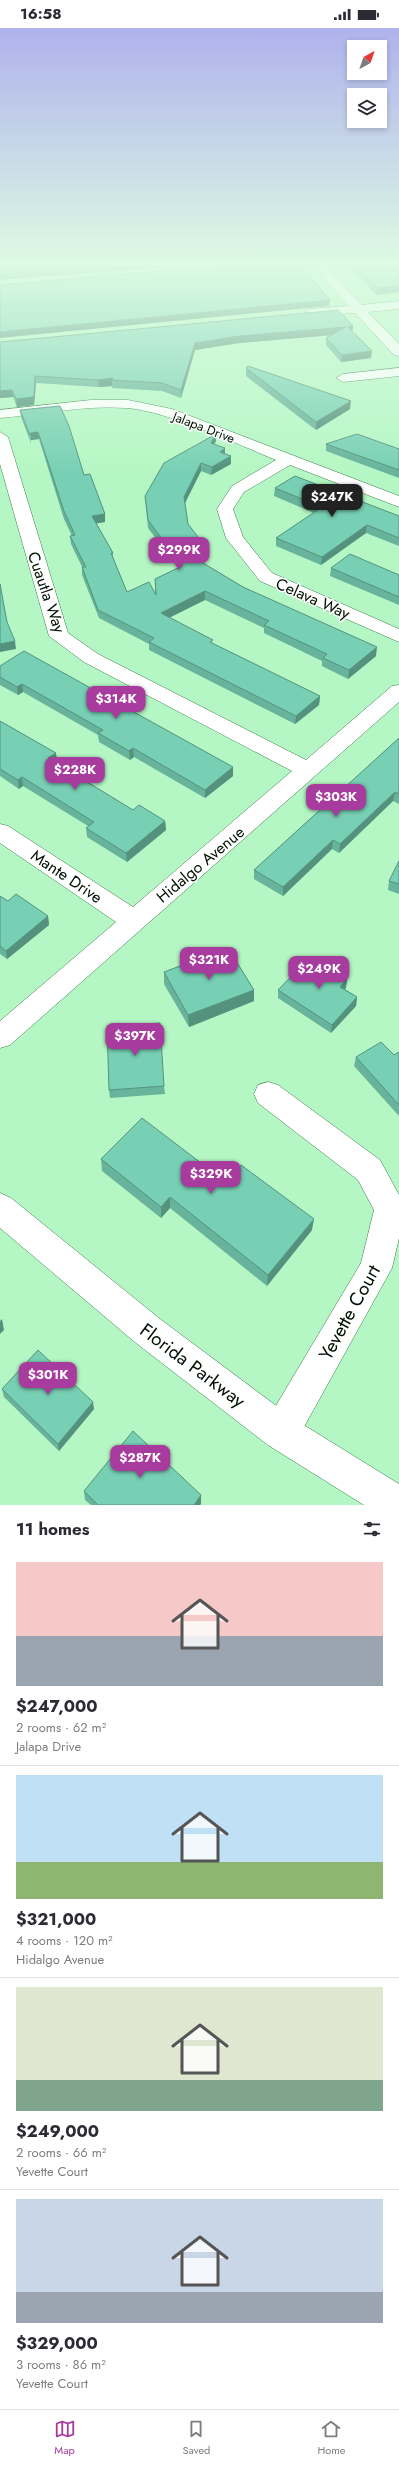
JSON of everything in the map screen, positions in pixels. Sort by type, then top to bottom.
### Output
[{"type":"street","points":[[383,335],[399,352]]},
{"type":"street","points":[[342,378],[399,372]]},
{"type":"street","name":"Jalapa Drive","points":[[0,414],[91,404],[128,404],[168,412],[399,502]]},
{"type":"street","name":"Cuautla Way","points":[[0,437],[59,636],[91,658],[309,771]]},
{"type":"street","name":"Celava Way","points":[[289,459],[238,489],[225,509],[235,538],[266,577],[399,636]]},
{"type":"street","name":"Hidalgo Avenue","points":[[0,1037],[134,920],[309,771],[399,691]]},
{"type":"street","name":"Mante Drive","points":[[0,832],[134,920]]},
{"type":"street","name":"Yevette Court","points":[[268,1094],[369,1170],[390,1209],[376,1268],[281,1432]]},
{"type":"street","name":"Florida Parkway","points":[[0,1208],[148,1330],[281,1432],[398,1505]]},
{"type":"building","points":[[75,335],[252,335],[195,343],[181,390],[162,383],[112,380],[113,378],[98,380],[35,376],[34,397],[16,399],[12,390],[0,391],[0,342]]},
{"type":"building","points":[[332,335],[356,335],[372,351],[342,355],[326,338]]},
{"type":"building","points":[[248,366],[351,401],[316,422],[246,368]]},
{"type":"building","points":[[60,406],[69,426],[84,475],[90,474],[105,514],[92,516],[113,553],[111,553],[127,592],[149,582],[156,595],[155,579],[182,566],[148,520],[145,496],[164,463],[216,434],[211,443],[225,448],[220,452],[231,456],[212,467],[201,463],[184,497],[188,524],[205,546],[183,551],[243,587],[377,647],[349,670],[323,658],[327,654],[264,625],[269,621],[205,591],[161,613],[213,640],[210,642],[320,696],[296,716],[149,642],[154,638],[98,610],[82,567],[86,567],[70,536],[75,535],[64,511],[38,432],[31,433],[30,435],[20,410]]},
{"type":"building","points":[[357,434],[399,449],[399,470],[326,444]]},
{"type":"building","points":[[295,476],[399,516],[399,538],[367,525],[322,557],[276,538],[322,507],[275,488]]},
{"type":"building","points":[[350,554],[399,575],[399,597],[331,568]]},
{"type":"building","points":[[0,584],[7,622],[15,641],[0,644]]},
{"type":"building","points":[[24,651],[233,767],[205,790],[133,748],[129,751],[98,733],[103,730],[22,684],[17,687],[0,677],[0,666]]},
{"type":"building","points":[[0,721],[56,753],[48,758],[133,810],[139,805],[165,821],[126,853],[86,828],[94,822],[22,777],[18,780],[0,769]]},
{"type":"building","points":[[399,738],[399,794],[395,792],[340,844],[333,840],[283,887],[254,870]]},
{"type":"building","points":[[399,861],[399,884],[389,881]]},
{"type":"building","points":[[16,894],[48,916],[6,951],[0,946],[0,896],[8,901]]},
{"type":"building","points":[[228,948],[254,990],[188,1015],[164,972]]},
{"type":"building","points":[[311,956],[347,979],[340,987],[357,997],[332,1025],[278,990]]},
{"type":"building","points":[[160,1023],[164,1086],[109,1090],[107,1027]]},
{"type":"building","points":[[381,1042],[394,1055],[399,1052],[399,1105],[356,1057]]},
{"type":"building","points":[[142,1118],[226,1182],[241,1165],[314,1219],[268,1275],[170,1197],[161,1207],[101,1159]]},
{"type":"building","points":[[38,1350],[93,1402],[58,1444],[2,1389]]},
{"type":"building","points":[[133,1431],[201,1495],[194,1505],[98,1505],[84,1491]]}]
